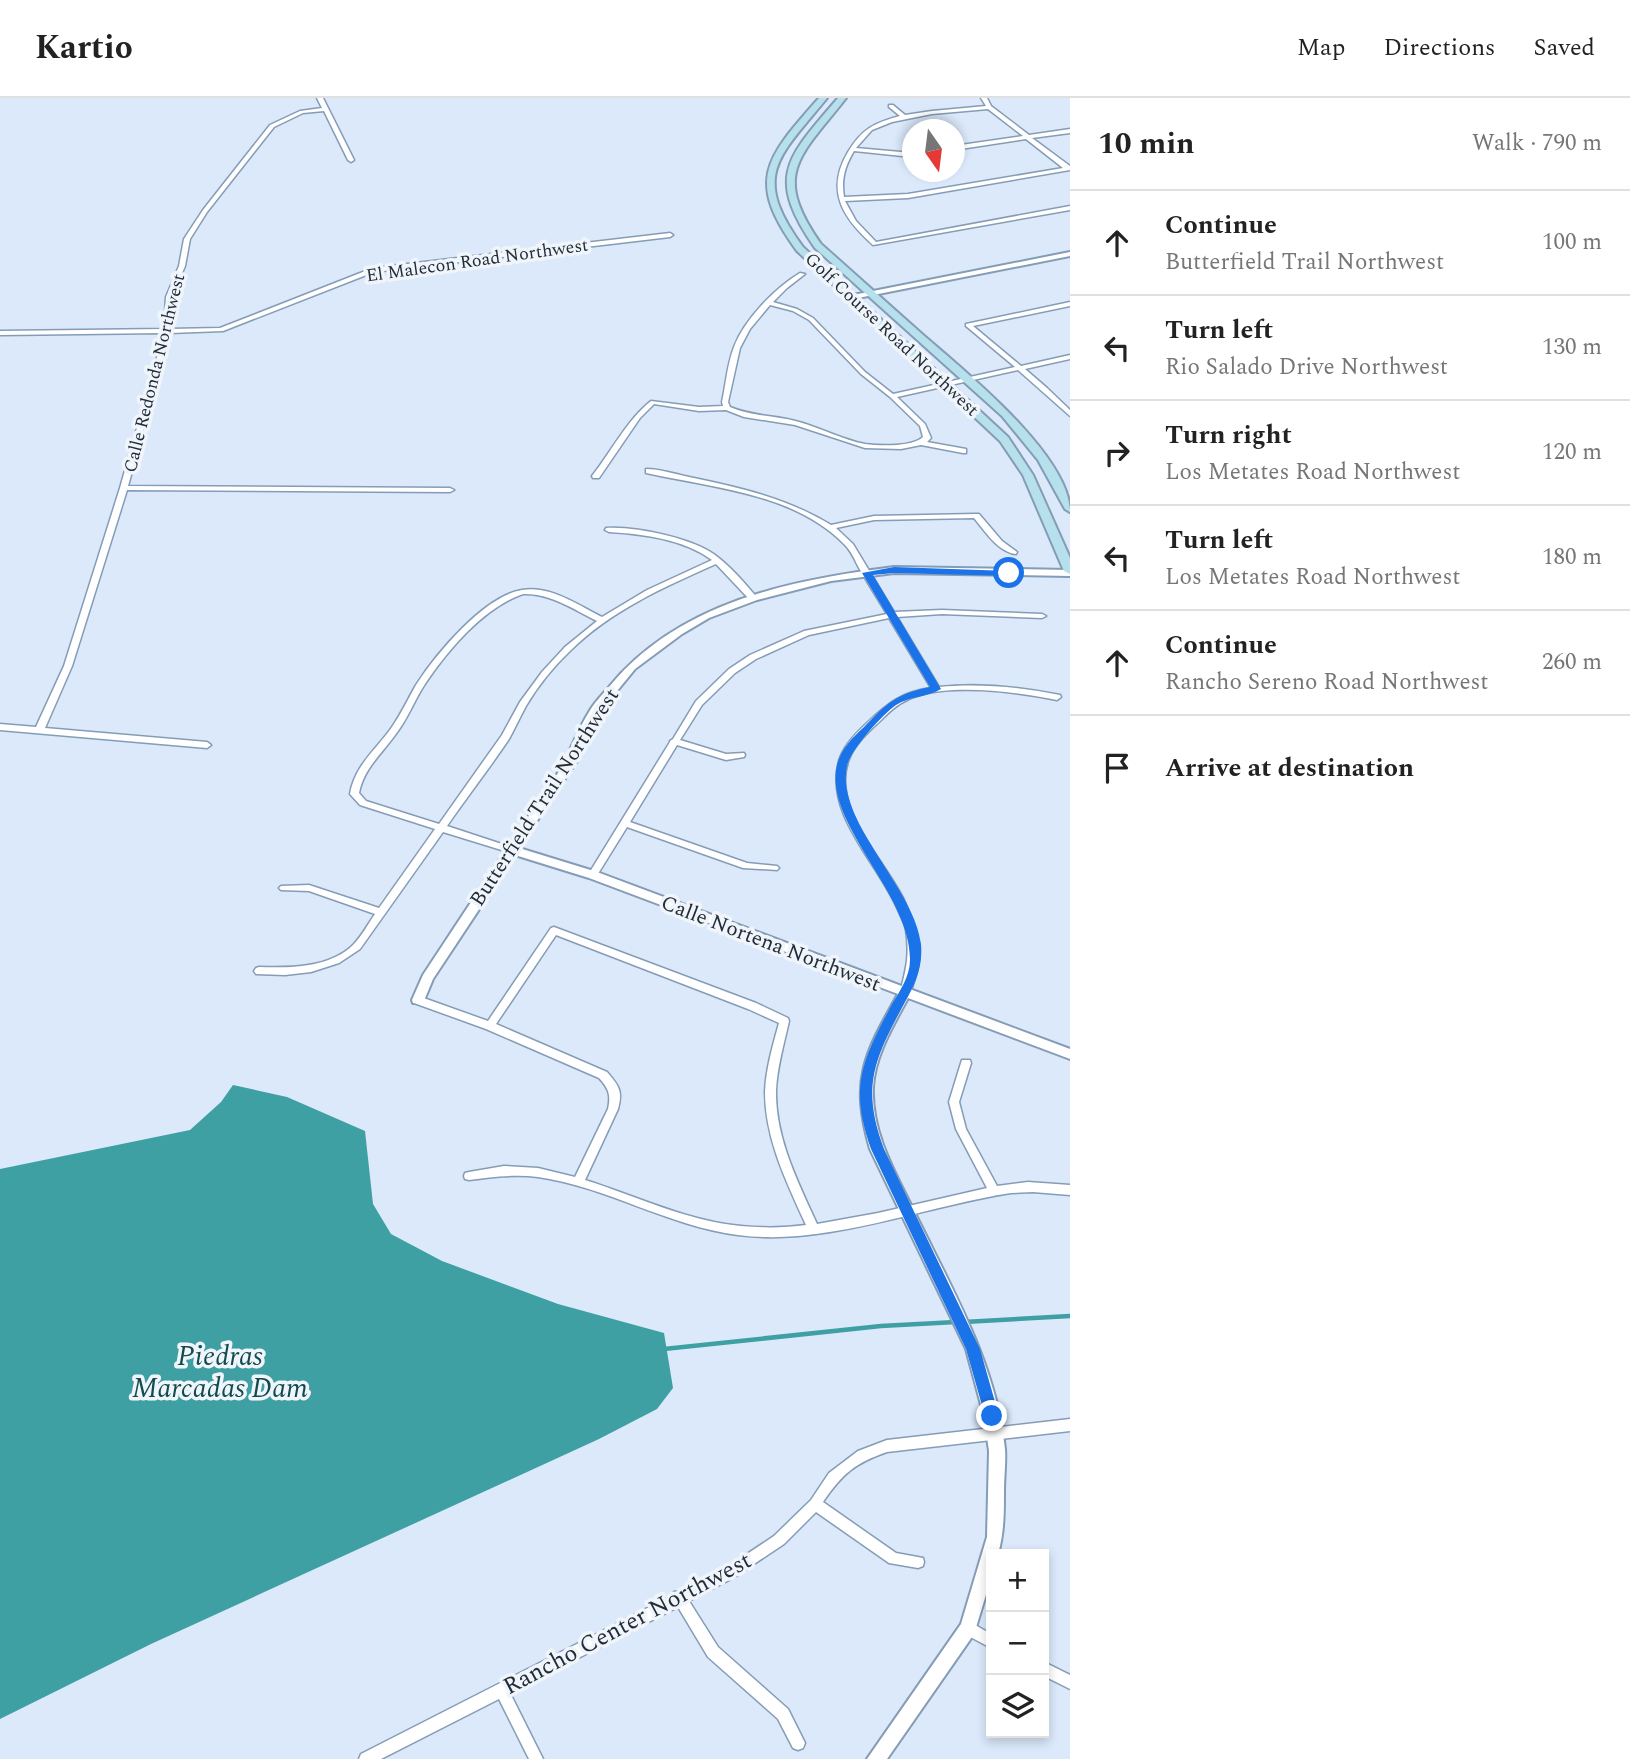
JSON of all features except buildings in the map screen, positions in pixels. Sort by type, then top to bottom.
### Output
[{"type":"main road","name":"Golf Course Road Northwest","points":[[823,98],[775,156],[770,175],[771,197],[779,220],[800,249],[1004,439],[1017,455],[1070,572]]},
{"type":"main road","name":"Golf Course Road Northwest","points":[[842,98],[798,152],[791,169],[790,198],[800,222],[818,246],[1006,414],[1037,449],[1070,509]]},
{"type":"street","points":[[320,98],[351,160]]},
{"type":"street","points":[[984,98],[989,107],[1069,169]]},
{"type":"street","points":[[891,106],[905,118]]},
{"type":"street","points":[[989,107],[905,118],[869,129],[842,163],[838,180],[841,199],[861,233],[875,244],[1070,208]]},
{"type":"street","name":"Calle Redonda Northwest","points":[[39,731],[68,666],[124,488],[167,332],[169,297],[181,266],[187,239],[205,211],[272,126],[302,112],[324,109]]},
{"type":"street","points":[[965,146],[1070,131]]},
{"type":"street","points":[[853,149],[902,154]]},
{"type":"street","points":[[841,199],[908,197],[1069,169]]},
{"type":"street","name":"El Malecon Road Northwest","points":[[0,333],[221,330],[373,270],[670,235]]},
{"type":"street","points":[[853,297],[1070,254]]},
{"type":"street","points":[[727,408],[725,402],[739,343],[769,303],[791,279],[802,274]]},
{"type":"street","points":[[769,303],[796,310],[811,319],[863,373],[923,425],[927,438],[921,443]]},
{"type":"street","points":[[1070,304],[968,325],[1070,414]]},
{"type":"street","points":[[892,396],[1070,357]]},
{"type":"street","points":[[596,476],[615,453],[641,412],[653,402],[699,408],[727,408],[744,415],[796,424],[865,446],[883,448],[921,443],[963,451]]},
{"type":"street","points":[[649,471],[792,506],[832,527],[850,546],[936,689]]},
{"type":"street","points":[[124,488],[450,490]]},
{"type":"street","points":[[832,527],[874,518],[976,516],[999,543],[1013,552]]},
{"type":"street","points":[[609,530],[625,530],[701,550],[753,598]]},
{"type":"street","points":[[259,971],[280,973],[326,964],[357,947],[506,736],[518,710],[538,679],[567,648],[602,620],[650,589],[716,561]]},
{"type":"street","name":"Butterfield Trail Northwest","points":[[418,1000],[427,978],[571,761],[594,712],[631,667],[687,627],[705,616],[753,598],[831,578],[894,570],[1070,572]]},
{"type":"street","points":[[511,850],[363,803],[354,794],[356,778],[393,733],[422,681],[456,641],[508,596],[535,591],[602,620]]},
{"type":"street","points":[[593,875],[699,702],[713,687],[753,657],[807,633],[891,615],[942,612],[1042,616]]},
{"type":"street","points":[[876,1759],[968,1628],[995,1537],[996,1435],[973,1349],[906,1210],[868,1123],[864,1084],[877,1043],[905,993],[916,964],[912,927],[853,823],[840,780],[842,764],[850,747],[893,703],[915,693],[936,689],[1037,693],[1057,697]]},
{"type":"street","points":[[0,727],[207,745]]},
{"type":"street","points":[[674,741],[726,757],[741,755]]},
{"type":"street","points":[[625,822],[746,866],[774,868]]},
{"type":"street","name":"Calle Nortena Northwest","points":[[511,850],[593,875],[1070,1054]]},
{"type":"street","points":[[284,888],[309,888],[381,912]]},
{"type":"street","points":[[490,1026],[554,930],[752,1006],[784,1021],[770,1101],[775,1133],[784,1161],[814,1230]]},
{"type":"street","points":[[418,1000],[490,1026],[603,1075],[613,1086],[616,1097],[613,1109],[579,1182]]},
{"type":"street","points":[[965,1063],[954,1102],[961,1129],[994,1192]]},
{"type":"street","points":[[469,1176],[494,1170],[519,1169],[579,1182],[712,1227],[776,1233],[814,1230],[1028,1187],[1070,1190]]},
{"type":"street","name":"Rancho Center Northwest","points":[[366,1759],[728,1574],[779,1540],[816,1504],[833,1477],[862,1455],[887,1446],[1070,1425]]},
{"type":"street","points":[[816,1504],[894,1559],[918,1562]]},
{"type":"street","points":[[679,1597],[713,1651],[783,1714],[798,1743]]},
{"type":"street","points":[[968,1628],[986,1637]]},
{"type":"street","points":[[1049,1672],[1070,1682]]},
{"type":"street","points":[[501,1689],[536,1759]]},
{"type":"water","name":"Piedras Marcadas Dam","points":[[233,1085],[287,1097],[365,1131],[373,1204],[391,1234],[442,1261],[558,1304],[664,1333],[673,1388],[657,1409],[599,1439],[151,1644],[0,1719],[0,1169],[190,1130],[221,1102]]},
{"type":"waterway","points":[[964,1322],[1070,1316]]},
{"type":"waterway","points":[[664,1349],[881,1326],[956,1322]]},
{"type":"route","points":[[992,1416],[973,1349],[877,1149],[868,1123],[864,1084],[877,1043],[911,980],[916,964],[915,943],[912,927],[903,907],[853,823],[845,805],[840,780],[842,764],[850,747],[893,703],[915,693],[936,689],[867,573],[894,570],[1009,573]]}]
